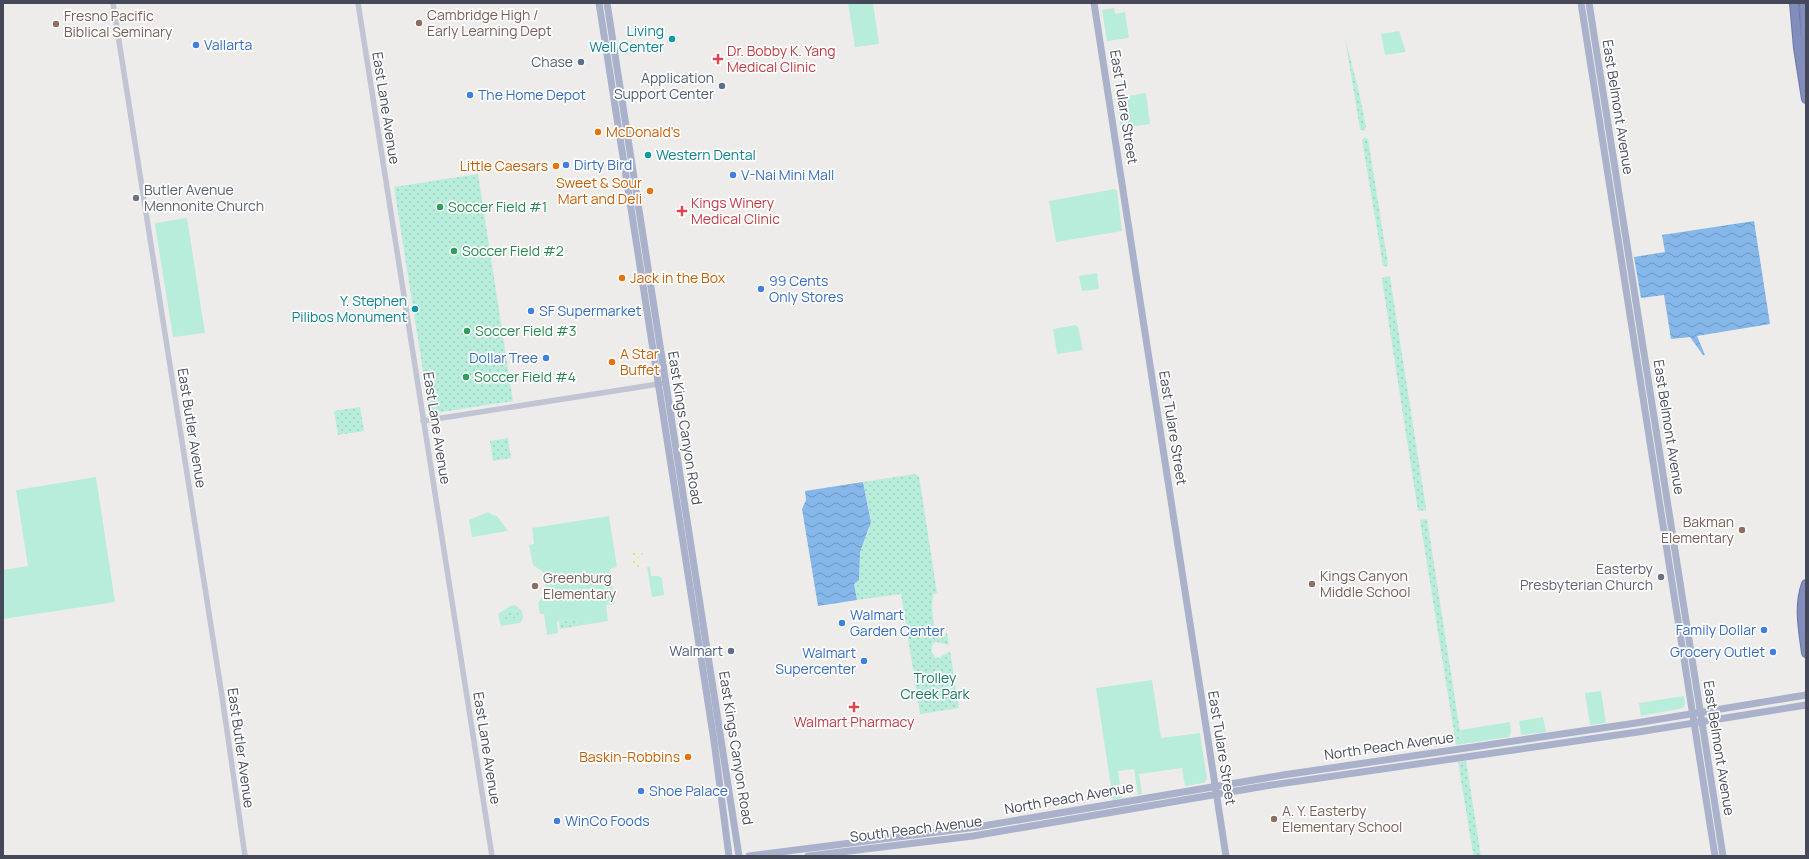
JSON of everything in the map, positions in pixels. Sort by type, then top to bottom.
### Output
[{"type":"highway","points":[[1794,3],[1798,48],[1806,99]]},
{"type":"highway","points":[[1804,3],[1806,63]]},
{"type":"highway","points":[[1806,584],[1802,596],[1801,614],[1806,653]]},
{"type":"main road","name":"East Kings Canyon Road","points":[[599,3],[739,856]]},
{"type":"main road","name":"East Kings Canyon Road","points":[[607,3],[661,384],[714,741],[728,856]]},
{"type":"main road","name":"East Tulare Street","points":[[1094,3],[1226,856]]},
{"type":"main road","name":"East Belmont Avenue","points":[[1581,3],[1697,713]]},
{"type":"main road","name":"East Belmont Avenue","points":[[1589,3],[1697,713],[1715,856]]},
{"type":"main road","name":"North Peach Avenue","points":[[1216,790],[1428,753],[1618,726],[1806,695]]},
{"type":"main road","name":"North Peach Avenue","points":[[977,826],[1216,790],[1698,722],[1806,705]]},
{"type":"main road","name":"East Belmont Avenue","points":[[1698,722],[1722,856]]},
{"type":"main road","points":[[1578,739],[1581,735],[1609,730],[1618,726]]},
{"type":"main road","points":[[1487,752],[1494,748],[1513,744],[1516,740]]},
{"type":"main road","points":[[1394,766],[1399,762],[1424,758],[1428,753]]},
{"type":"main road","name":"South Peach Avenue","points":[[808,856],[911,842],[978,835],[1216,790]]},
{"type":"main road","name":"South Peach Avenue","points":[[749,856],[977,826]]},
{"type":"main road","points":[[911,842],[927,837],[946,834],[951,830]]},
{"type":"main road","points":[[852,850],[868,844],[893,840],[897,837]]},
{"type":"main road","points":[[825,853],[828,850],[851,846],[858,842]]},
{"type":"street","name":"East Butler Avenue","points":[[113,3],[222,696],[245,856]]},
{"type":"street","name":"East Lane Avenue","points":[[358,3],[492,856]]},
{"type":"street","points":[[423,421],[661,384]]},
{"type":"green space","points":[[848,3],[873,3],[879,44],[855,47]]},
{"type":"green space","points":[[1114,8],[1115,14],[1125,12],[1129,38],[1107,41],[1102,10]]},
{"type":"green space","points":[[1399,31],[1406,52],[1385,55],[1381,34]]},
{"type":"green space","points":[[1345,38],[1359,92],[1366,127],[1364,131],[1360,129]]},
{"type":"green space","points":[[1146,93],[1150,124],[1121,128],[1116,98]]},
{"type":"green space","points":[[1365,137],[1368,139],[1388,264],[1386,267],[1383,265],[1362,140]]},
{"type":"green space","points":[[478,174],[513,401],[435,413],[431,410],[425,384],[394,187]]},
{"type":"green space","points":[[1115,189],[1117,191],[1122,231],[1056,242],[1049,201]]},
{"type":"green space","points":[[187,218],[205,333],[173,337],[155,225],[156,223]]},
{"type":"green space","points":[[1097,273],[1099,289],[1082,291],[1079,276]]},
{"type":"green space","points":[[1388,276],[1390,277],[1426,510],[1418,511],[1382,280],[1382,278]]},
{"type":"green space","points":[[1076,325],[1078,327],[1083,350],[1057,354],[1053,329]]},
{"type":"green space","points":[[360,407],[364,431],[338,435],[334,411]]},
{"type":"green space","points":[[508,438],[511,458],[493,461],[490,441]]},
{"type":"green space","name":"Trolley Creek Park","points":[[915,474],[919,476],[937,593],[933,594],[932,608],[935,636],[940,638],[945,636],[947,632],[949,645],[937,642],[933,644],[931,651],[935,657],[939,658],[950,651],[959,708],[920,714],[901,594],[857,600],[854,584],[859,580],[860,552],[869,529],[871,519],[863,482]]},
{"type":"green space","points":[[96,477],[115,602],[3,619],[3,570],[28,566],[16,490]]},
{"type":"green space","points":[[488,512],[497,516],[508,531],[472,537],[469,520]]},
{"type":"green space","points":[[609,516],[617,567],[610,569],[615,604],[606,605],[608,621],[577,626],[576,619],[557,622],[558,633],[547,635],[544,614],[540,614],[538,603],[546,592],[543,572],[533,565],[529,545],[534,544],[532,528]]},
{"type":"green space","points":[[1427,519],[1462,744],[1456,745],[1420,520]]},
{"type":"green space","points":[[650,566],[651,576],[658,576],[662,578],[664,595],[652,597],[647,567]]},
{"type":"green space","points":[[515,605],[522,611],[523,618],[520,623],[501,626],[498,614],[510,606]]},
{"type":"green space","points":[[518,612],[519,617],[506,620],[504,613]]},
{"type":"green space","points":[[576,619],[577,626],[560,629],[559,622]]},
{"type":"green space","points":[[1152,680],[1161,738],[1200,733],[1207,779],[1204,783],[1185,786],[1182,768],[1139,774],[1142,794],[1138,795],[1134,769],[1118,771],[1122,798],[1113,800],[1096,688]]},
{"type":"green space","points":[[1601,691],[1606,723],[1590,725],[1585,693]]},
{"type":"green space","points":[[1684,696],[1685,704],[1683,708],[1641,716],[1639,703]]},
{"type":"green space","points":[[1543,717],[1546,732],[1524,735],[1521,734],[1519,721]]},
{"type":"green space","points":[[1510,722],[1511,733],[1509,737],[1462,744],[1460,730]]},
{"type":"green space","points":[[1466,761],[1481,856],[1473,856],[1458,762]]},
{"type":"sand","points":[[642,550],[643,556],[641,553],[638,553],[639,558],[631,558],[630,552]]},
{"type":"sand","points":[[639,559],[640,564],[643,564],[643,561],[644,566],[632,568],[632,561]]},
{"type":"water","points":[[1754,221],[1770,324],[1697,336],[1705,355],[1703,355],[1690,337],[1671,339],[1664,295],[1641,298],[1634,257],[1665,252],[1662,235]]},
{"type":"water","points":[[863,482],[871,522],[860,552],[859,580],[854,584],[857,600],[818,606],[802,509],[806,500],[805,491]]},
{"type":"place","name":"Cambridge High / Early Learning Dept","points":[[419,23]]},
{"type":"place","name":"Fresno Pacific Biblical Seminary","points":[[56,24]]},
{"type":"place","name":"Living Well Center","points":[[672,39]]},
{"type":"place","name":"Vallarta","points":[[196,45]]},
{"type":"place","name":"Dr. Bobby K. Yang Medical Clinic","points":[[718,59]]},
{"type":"place","name":"Chase","points":[[581,62]]},
{"type":"place","name":"Application Support Center","points":[[722,86]]},
{"type":"place","name":"The Home Depot","points":[[470,95]]},
{"type":"place","name":"McDonald's","points":[[598,132]]},
{"type":"place","name":"Western Dental","points":[[648,155]]},
{"type":"place","name":"Dirty Bird","points":[[566,165]]},
{"type":"place","name":"Little Caesars","points":[[556,166]]},
{"type":"place","name":"V-Nai Mini Mall","points":[[733,175]]},
{"type":"place","name":"Sweet & Sour Mart and Deli","points":[[650,191]]},
{"type":"place","name":"Butler Avenue Mennonite Church","points":[[136,198]]},
{"type":"place","name":"Soccer Field #1","points":[[440,207]]},
{"type":"place","name":"Kings Winery Medical Clinic","points":[[682,211]]},
{"type":"place","name":"Soccer Field #2","points":[[454,251]]},
{"type":"place","name":"Jack in the Box","points":[[622,278]]},
{"type":"place","name":"99 Cents Only Stores","points":[[761,289]]},
{"type":"place","name":"Y. Stephen Pilibos Monument","points":[[415,309]]},
{"type":"place","name":"SF Supermarket","points":[[531,311]]},
{"type":"place","name":"Soccer Field #3","points":[[467,331]]},
{"type":"place","name":"Dollar Tree","points":[[546,358]]},
{"type":"place","name":"A Star Buffet","points":[[612,362]]},
{"type":"place","name":"Soccer Field #4","points":[[466,377]]},
{"type":"place","name":"Bakman Elementary","points":[[1742,530]]},
{"type":"place","name":"Easterby Presbyterian Church","points":[[1661,577]]},
{"type":"place","name":"Kings Canyon Middle School","points":[[1312,584]]},
{"type":"place","name":"Greenburg Elementary","points":[[535,586]]},
{"type":"place","name":"Walmart Garden Center","points":[[842,623]]},
{"type":"place","name":"Family Dollar","points":[[1764,630]]},
{"type":"place","name":"Walmart","points":[[731,651]]},
{"type":"place","name":"Grocery Outlet","points":[[1773,652]]},
{"type":"place","name":"Walmart Supercenter","points":[[864,661]]},
{"type":"place","name":"Walmart Pharmacy","points":[[854,707]]},
{"type":"place","name":"Baskin-Robbins","points":[[688,757]]},
{"type":"place","name":"Shoe Palace","points":[[641,791]]},
{"type":"place","name":"A. Y. Easterby Elementary School","points":[[1274,819]]},
{"type":"place","name":"WinCo Foods","points":[[557,821]]}]
